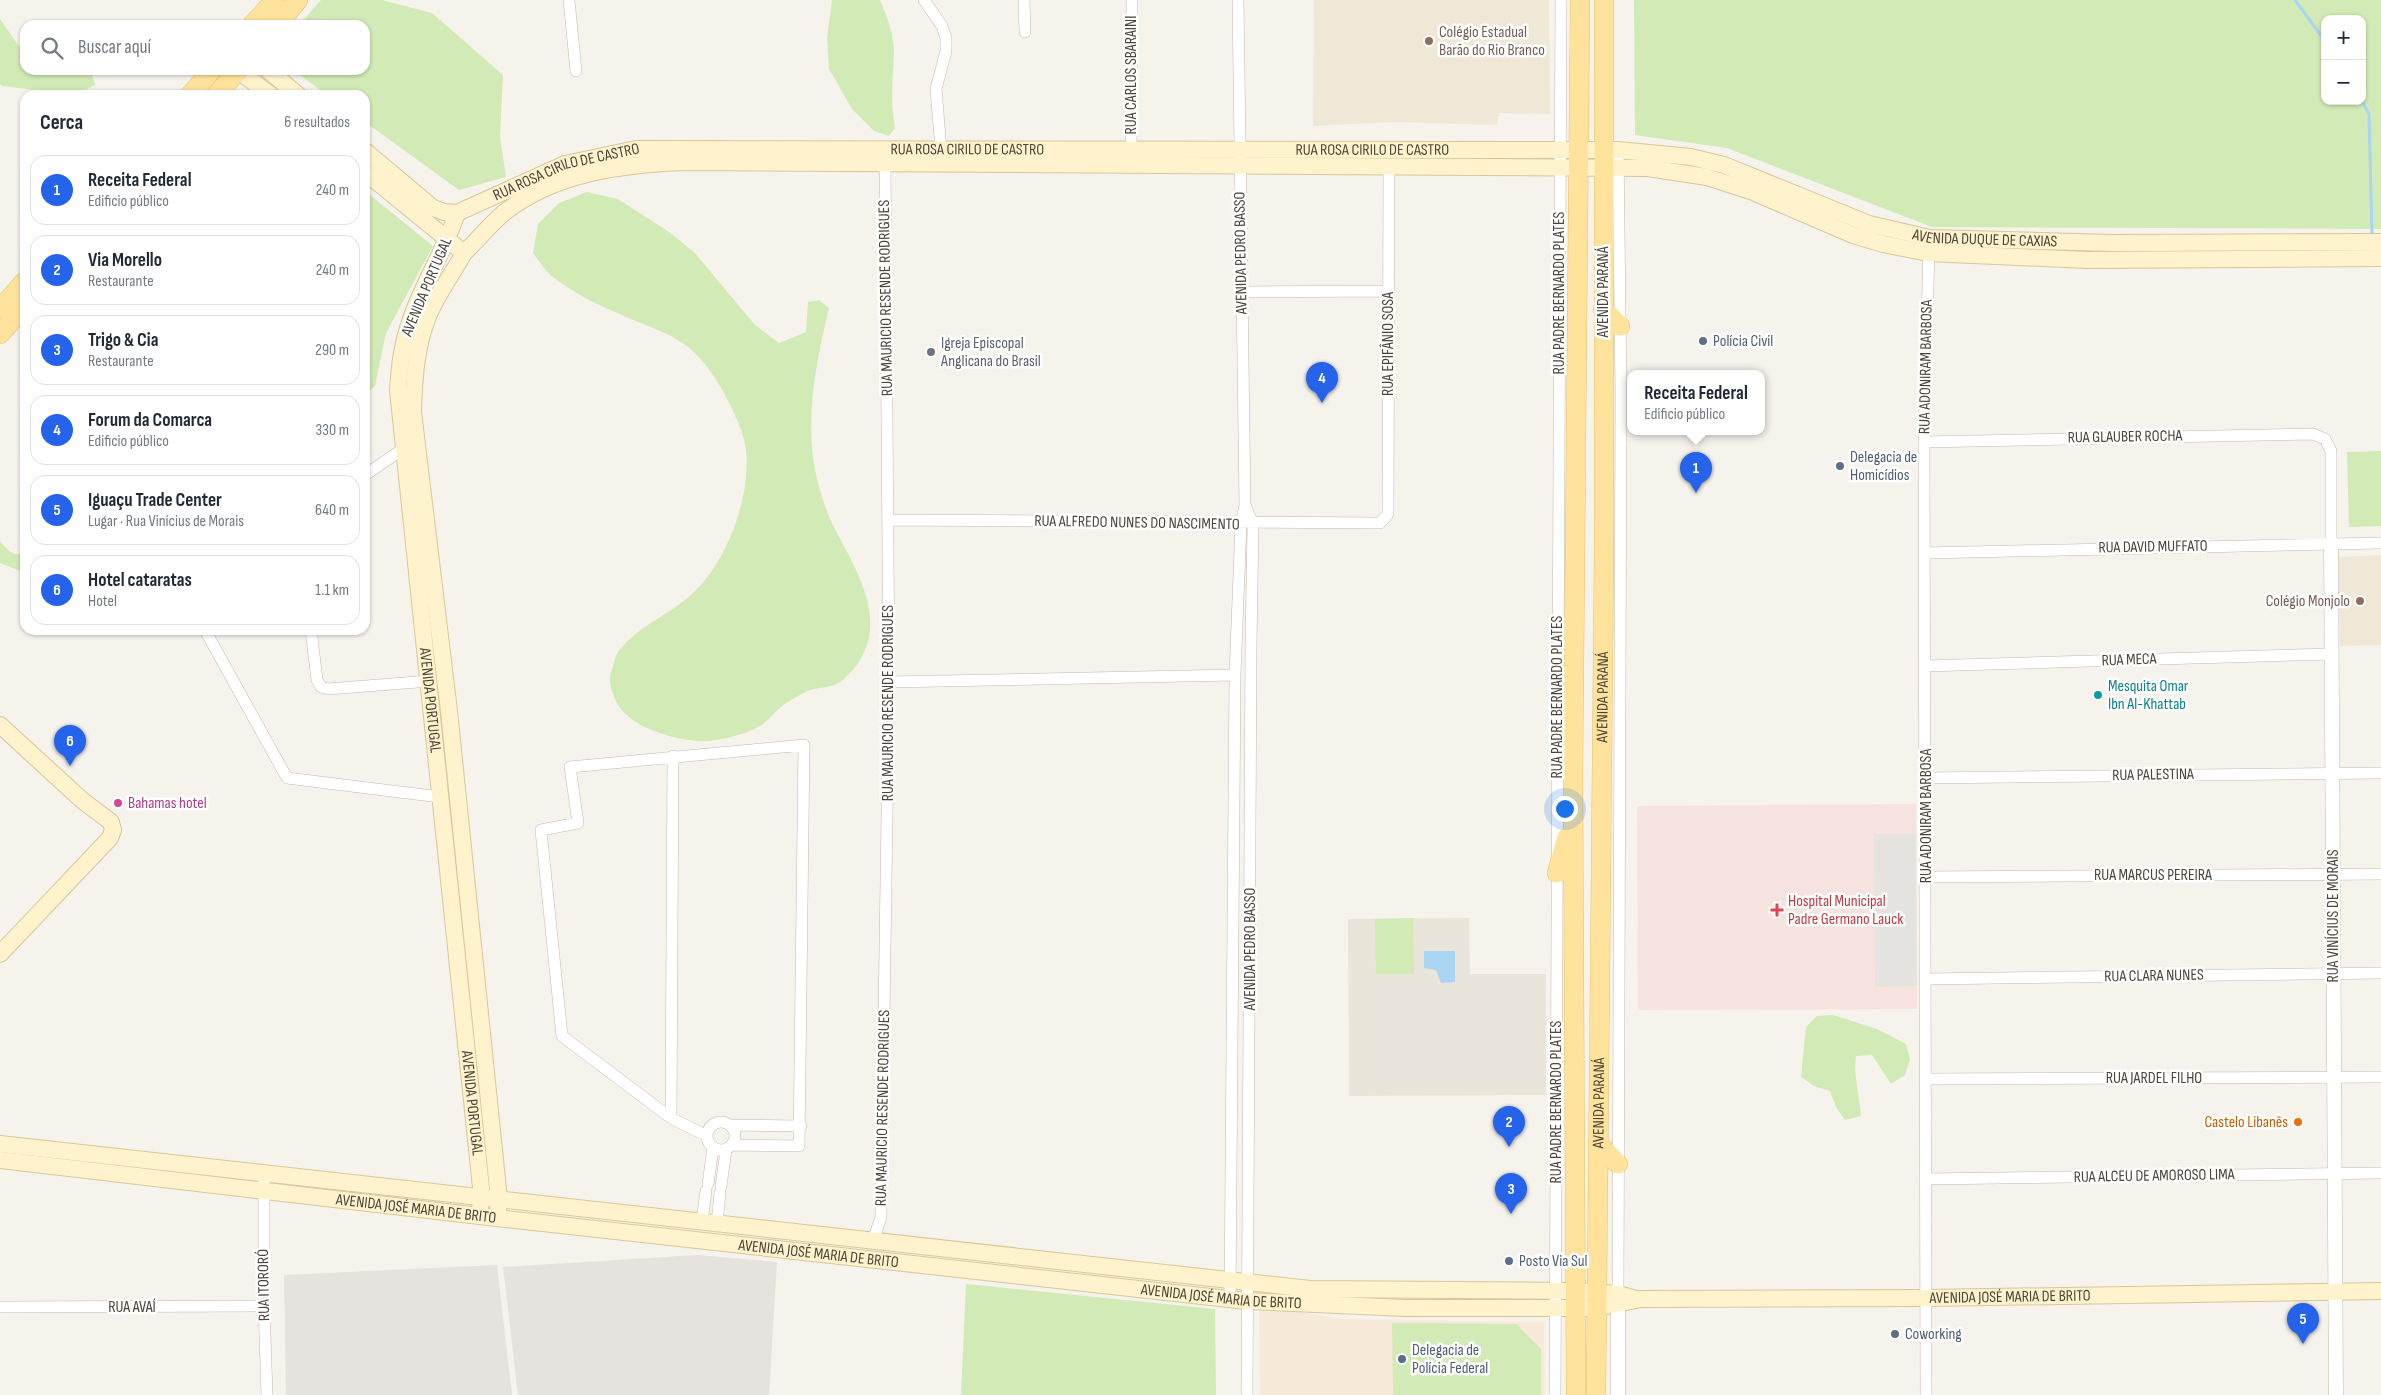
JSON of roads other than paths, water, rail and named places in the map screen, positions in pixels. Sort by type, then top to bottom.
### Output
[{"type":"main road","points":[[257,20],[275,0]]},
{"type":"main road","points":[[281,20],[298,0]]},
{"type":"main road","name":"AVENIDA PARANÁ","points":[[1576,1395],[1573,740],[1580,0]]},
{"type":"main road","name":"AVENIDA PARANÁ","points":[[1596,1395],[1604,551],[1603,309],[1611,158],[1604,0]]},
{"type":"main road","points":[[194,90],[208,75]]},
{"type":"main road","points":[[221,90],[234,75]]},
{"type":"main road","points":[[245,75],[265,90]]},
{"type":"main road","points":[[274,75],[292,90]]},
{"type":"main road","name":"RUA ROSA CIRILO DE CASTRO","points":[[884,157],[940,150],[1096,158]]},
{"type":"main road","name":"RUA ROSA CIRILO DE CASTRO","points":[[1131,158],[1240,150],[1560,150],[1579,158],[1611,158]]},
{"type":"main road","points":[[370,155],[433,208],[444,212],[457,213]]},
{"type":"main road","points":[[567,171],[617,167],[681,155],[1131,158],[1240,167],[1560,168],[1579,158]]},
{"type":"main road","name":"AVENIDA DUQUE DE CAXIAS","points":[[1611,158],[1691,157],[1724,165],[1869,224],[1929,245],[2088,260],[2381,258]]},
{"type":"main road","name":"RUA ROSA CIRILO DE CASTRO","points":[[457,213],[567,171]]},
{"type":"main road","name":"AVENIDA PORTUGAL","points":[[498,1218],[499,1199],[450,720],[413,412],[414,378],[420,339],[430,312],[464,253],[505,212],[567,171]]},
{"type":"main road","points":[[370,176],[464,253]]},
{"type":"main road","name":"AVENIDA PORTUGAL","points":[[457,213],[448,240],[419,300],[403,347],[398,390],[430,681],[440,797],[482,1198],[479,1216]]},
{"type":"main road","name":"AVENIDA DUQUE DE CAXIAS","points":[[1929,245],[2381,242]]},
{"type":"main road","points":[[0,309],[20,287]]},
{"type":"main road","points":[[1603,309],[1620,326]]},
{"type":"main road","points":[[0,334],[20,312]]},
{"type":"main road","points":[[0,725],[83,801],[111,822],[113,830],[110,838],[0,954]]},
{"type":"main road","points":[[1573,740],[1584,742],[1602,740]]},
{"type":"main road","points":[[1573,774],[1585,770],[1602,773]]},
{"type":"main road","points":[[1557,873],[1573,809]]},
{"type":"main road","points":[[1598,1143],[1618,1164]]},
{"type":"main road","name":"AVENIDA JOSÉ MARIA DE BRITO","points":[[0,1144],[1310,1289],[1555,1291],[1576,1299],[1596,1300],[1926,1298],[2381,1291]]},
{"type":"main road","name":"AVENIDA JOSÉ MARIA DE BRITO","points":[[0,1160],[479,1216],[1247,1301],[1405,1308],[1555,1308],[1576,1299]]},
{"type":"main road","points":[[1405,1308],[1402,1300],[1409,1289]]},
{"type":"street","points":[[569,0],[576,71]]},
{"type":"street","points":[[924,0],[942,26],[946,38],[946,52],[936,89],[940,150]]},
{"type":"street","points":[[1024,0],[1025,32]]},
{"type":"street","name":"RUA CARLOS SBARAINI","points":[[1131,158],[1132,0]]},
{"type":"street","name":"AVENIDA PEDRO BASSO","points":[[1230,1298],[1232,1280],[1235,675],[1241,524],[1245,505],[1238,0]]},
{"type":"street","name":"RUA PADRE BERNARDO PLATES","points":[[1555,1395],[1561,0]]},
{"type":"street","name":"RUA MAURICIO RESENDE RODRIGUES","points":[[873,1241],[881,1217],[889,682],[884,157]]},
{"type":"street","points":[[1611,158],[1620,326],[1618,1395]]},
{"type":"street","name":"RUA EPIFÂNIO SOSA","points":[[1384,520],[1388,514],[1389,167]]},
{"type":"street","name":"RUA ADONIRAM BARBOSA","points":[[1926,1395],[1927,1079],[1924,442],[1929,245]]},
{"type":"street","points":[[1242,292],[1388,291]]},
{"type":"street","name":"RUA GLAUBER ROCHA","points":[[1924,442],[2313,434],[2325,439]]},
{"type":"street","name":"RUA VINÍCIUS DE MORAIS","points":[[2325,439],[2331,451],[2336,1395]]},
{"type":"street","points":[[370,472],[403,449]]},
{"type":"street","name":"AVENIDA PEDRO BASSO","points":[[1245,505],[1253,524],[1250,646],[1249,1282],[1247,1301],[1247,1395]]},
{"type":"street","name":"RUA ALFREDO NUNES DO NASCIMENTO","points":[[888,520],[1241,524],[1380,523],[1384,520]]},
{"type":"street","name":"RUA DAVID MUFFATO","points":[[1925,553],[2381,543]]},
{"type":"street","points":[[208,635],[287,778],[440,797]]},
{"type":"street","points":[[312,635],[317,680],[321,687],[328,689],[430,681]]},
{"type":"street","name":"RUA MECA","points":[[1925,666],[2332,654]]},
{"type":"street","points":[[889,682],[1235,675]]},
{"type":"street","points":[[709,1222],[707,1185],[713,1148],[707,1136],[671,1118],[562,1036],[541,830],[578,823],[570,767],[804,745],[801,1126],[799,1146],[713,1148]]},
{"type":"street","points":[[671,1118],[673,756]]},
{"type":"street","name":"RUA PALESTINA","points":[[1926,778],[2381,773]]},
{"type":"street","name":"RUA MARCUS PEREIRA","points":[[1926,877],[2381,874]]},
{"type":"street","name":"RUA CLARA NUNES","points":[[1926,980],[2381,974]]},
{"type":"street","name":"RUA JARDEL FILHO","points":[[1927,1079],[2381,1077]]},
{"type":"street","points":[[707,1136],[710,1128],[718,1123],[730,1126],[801,1126]]},
{"type":"street","points":[[709,1222],[721,1186],[729,1147],[735,1137],[730,1126]]},
{"type":"street","name":"RUA ALCEU DE AMOROSO LIMA","points":[[1927,1179],[2381,1173]]},
{"type":"street","name":"RUA ITORORÓ","points":[[264,1174],[264,1306],[267,1395]]},
{"type":"street","points":[[707,1185],[721,1186]]},
{"type":"street","name":"RUA AVAÍ","points":[[0,1307],[264,1306]]},
{"type":"water","points":[[1424,951],[1455,951],[1455,982],[1441,983],[1436,970],[1424,968]]},
{"type":"waterway","points":[[2295,0],[2321,36]]},
{"type":"waterway","points":[[2364,105],[2369,114],[2372,236]]},
{"type":"place","name":"Colégio Estadual Barão do Rio Branco","points":[[1429,41]]},
{"type":"place","name":"Polícia Civil","points":[[1703,341]]},
{"type":"place","name":"Igreja Episcopal Anglicana do Brasil","points":[[931,352]]},
{"type":"place","name":"Forum da Comarca","points":[[1322,403]]},
{"type":"place","name":"Delegacia de Homicídios","points":[[1840,466]]},
{"type":"place","name":"Receita Federal","points":[[1696,493]]},
{"type":"place","name":"Colégio Monjolo","points":[[2360,601]]},
{"type":"place","name":"Mesquita Omar Ibn Al-Khattab","points":[[2098,695]]},
{"type":"place","name":"Hotel cataratas","points":[[70,766]]},
{"type":"place","name":"Bahamas hotel","points":[[118,803]]},
{"type":"place","name":"Hospital Municipal Padre Germano Lauck","points":[[1777,910]]},
{"type":"place","name":"Castelo Libanês","points":[[2298,1122]]},
{"type":"place","name":"Via Morello","points":[[1509,1147]]},
{"type":"place","name":"Trigo & Cia","points":[[1511,1214]]},
{"type":"place","name":"Posto Via Sul","points":[[1509,1261]]},
{"type":"place","name":"Coworking","points":[[1895,1334]]},
{"type":"place","name":"Iguaçu Trade Center","points":[[2303,1344]]},
{"type":"place","name":"Delegacia de Polícia Federal","points":[[1402,1359]]}]
